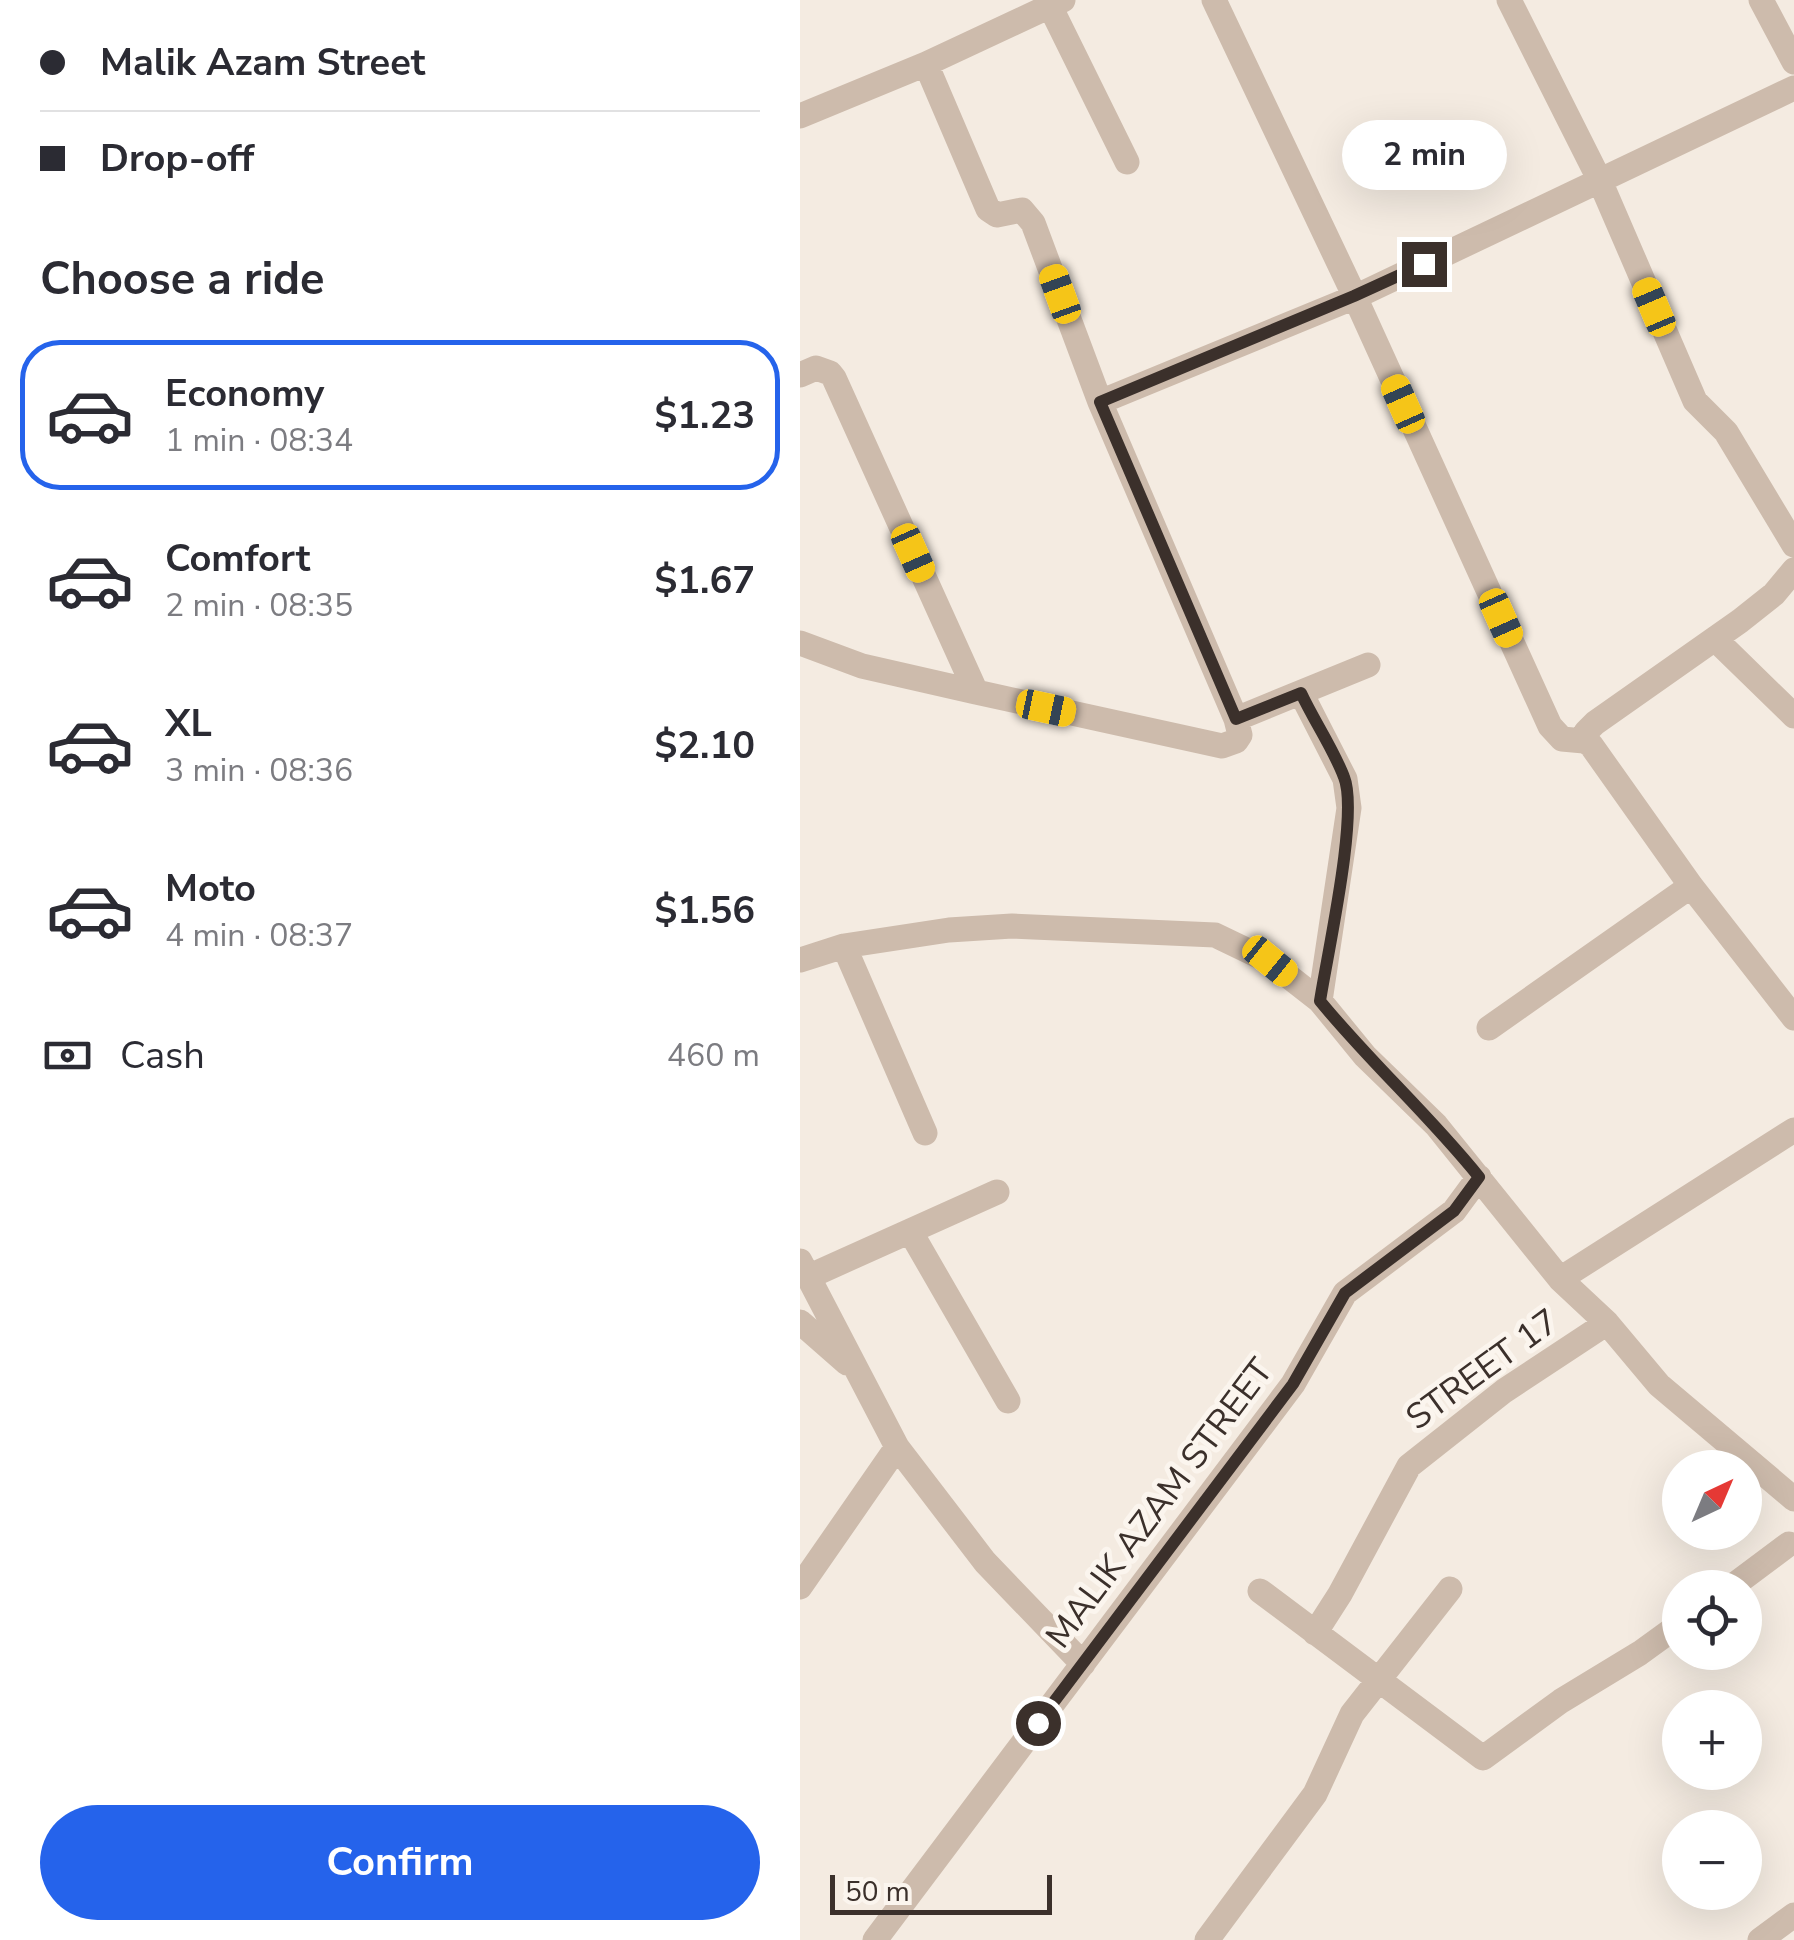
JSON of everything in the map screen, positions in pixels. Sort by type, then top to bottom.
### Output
[{"type":"street","points":[[1214,0],[1550,726],[1562,739],[1591,745],[1691,886],[1794,1018]]},
{"type":"street","points":[[1509,0],[1600,181],[1695,402],[1726,432],[1794,544]]},
{"type":"street","points":[[1762,0],[1794,62]]},
{"type":"street","points":[[800,116],[926,64],[1057,3],[1127,162]]},
{"type":"street","points":[[800,643],[862,666],[1222,746],[1230,746],[1240,735],[1100,402],[1034,222],[1022,210],[997,215],[988,208],[926,64]]},
{"type":"street","points":[[1100,402],[1354,296],[1794,88]]},
{"type":"street","points":[[800,375],[816,368],[834,378],[976,692]]},
{"type":"street","points":[[1584,741],[1594,723],[1714,640],[1774,594],[1794,570]]},
{"type":"street","points":[[1714,640],[1794,716]]},
{"type":"street","points":[[1236,719],[1368,665]]},
{"type":"street","points":[[1301,693],[1345,779],[1348,808],[1320,1001]]},
{"type":"street","points":[[1489,1028],[1691,886]]},
{"type":"street","points":[[800,960],[844,946],[950,930],[1012,926],[1215,935],[1270,961],[1320,1001],[1365,1056],[1436,1125],[1560,1279],[1607,1324],[1658,1384],[1794,1499]]},
{"type":"street","points":[[844,946],[926,1133]]},
{"type":"street","points":[[1560,1279],[1794,1130]]},
{"type":"street","name":"MALIK AZAM STREET","points":[[876,1940],[1293,1384],[1345,1293],[1454,1211],[1479,1177]]},
{"type":"street","points":[[997,1192],[910,1231],[804,1269],[897,1446],[985,1562],[1083,1664]]},
{"type":"street","points":[[910,1231],[1008,1401]]},
{"type":"street","points":[[800,1322],[858,1373]]},
{"type":"street","name":"STREET 17","points":[[1316,1634],[1409,1466],[1489,1402],[1607,1324]]},
{"type":"street","points":[[800,1587],[897,1446]]},
{"type":"street","points":[[1754,1570],[1789,1544]]},
{"type":"street","points":[[1208,1940],[1315,1794],[1352,1714],[1450,1589]]},
{"type":"street","points":[[1260,1591],[1483,1758],[1662,1637]]},
{"type":"street","points":[[1760,1940],[1794,1915]]},
{"type":"route","points":[[1038,1723],[1293,1384],[1345,1293],[1454,1211],[1479,1177],[1436,1125],[1365,1056],[1320,1001],[1346,836],[1345,779],[1301,693],[1236,719],[1100,402],[1424,264]]}]
